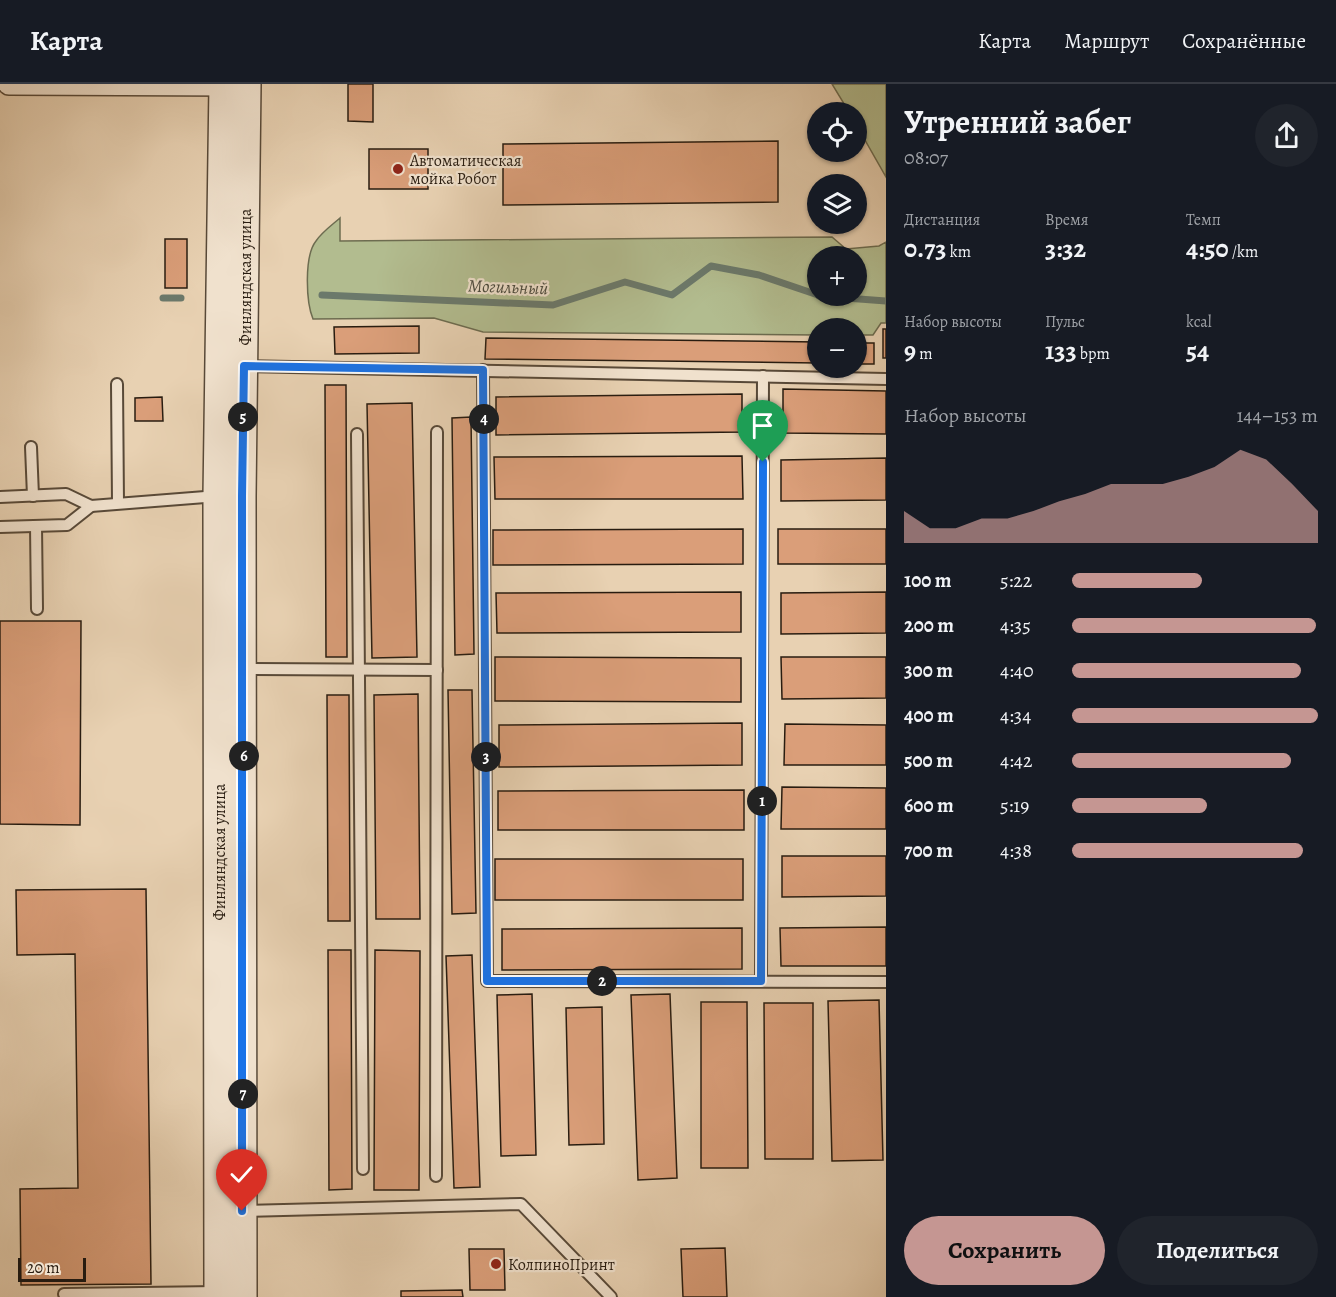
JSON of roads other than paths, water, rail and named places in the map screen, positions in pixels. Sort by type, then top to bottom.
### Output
[{"type":"street","points":[[9,84],[235,85]]},
{"type":"street","name":"Финляндская улица","points":[[230,1294],[230,496],[235,85]]},
{"type":"lane","points":[[232,366],[886,379]]},
{"type":"lane","points":[[483,370],[487,981],[886,982]]},
{"type":"lane","points":[[761,981],[763,376]]},
{"type":"lane","points":[[117,384],[118,503]]},
{"type":"lane","points":[[436,1176],[437,432]]},
{"type":"lane","points":[[357,434],[363,1169]]},
{"type":"lane","points":[[31,447],[33,495]]},
{"type":"lane","points":[[0,497],[66,494],[91,506],[230,496]]},
{"type":"lane","points":[[0,527],[67,525],[91,506]]},
{"type":"lane","points":[[36,526],[37,609]]},
{"type":"lane","points":[[231,669],[437,670]]},
{"type":"lane","points":[[230,1211],[521,1204],[611,1297]]},
{"type":"lane","points":[[64,1294],[230,1294]]},
{"type":"waterway","name":"Могильный","points":[[322,295],[553,305],[625,282],[672,295],[711,266],[759,275],[807,291]]},
{"type":"waterway","points":[[163,298],[181,298]]},
{"type":"waterway","name":"Могильный","points":[[867,300],[886,301]]},
{"type":"place","name":"Автоматическая мойка Робот","points":[[398,169]]},
{"type":"place","name":"КолпиноПринт","points":[[496,1264]]}]
